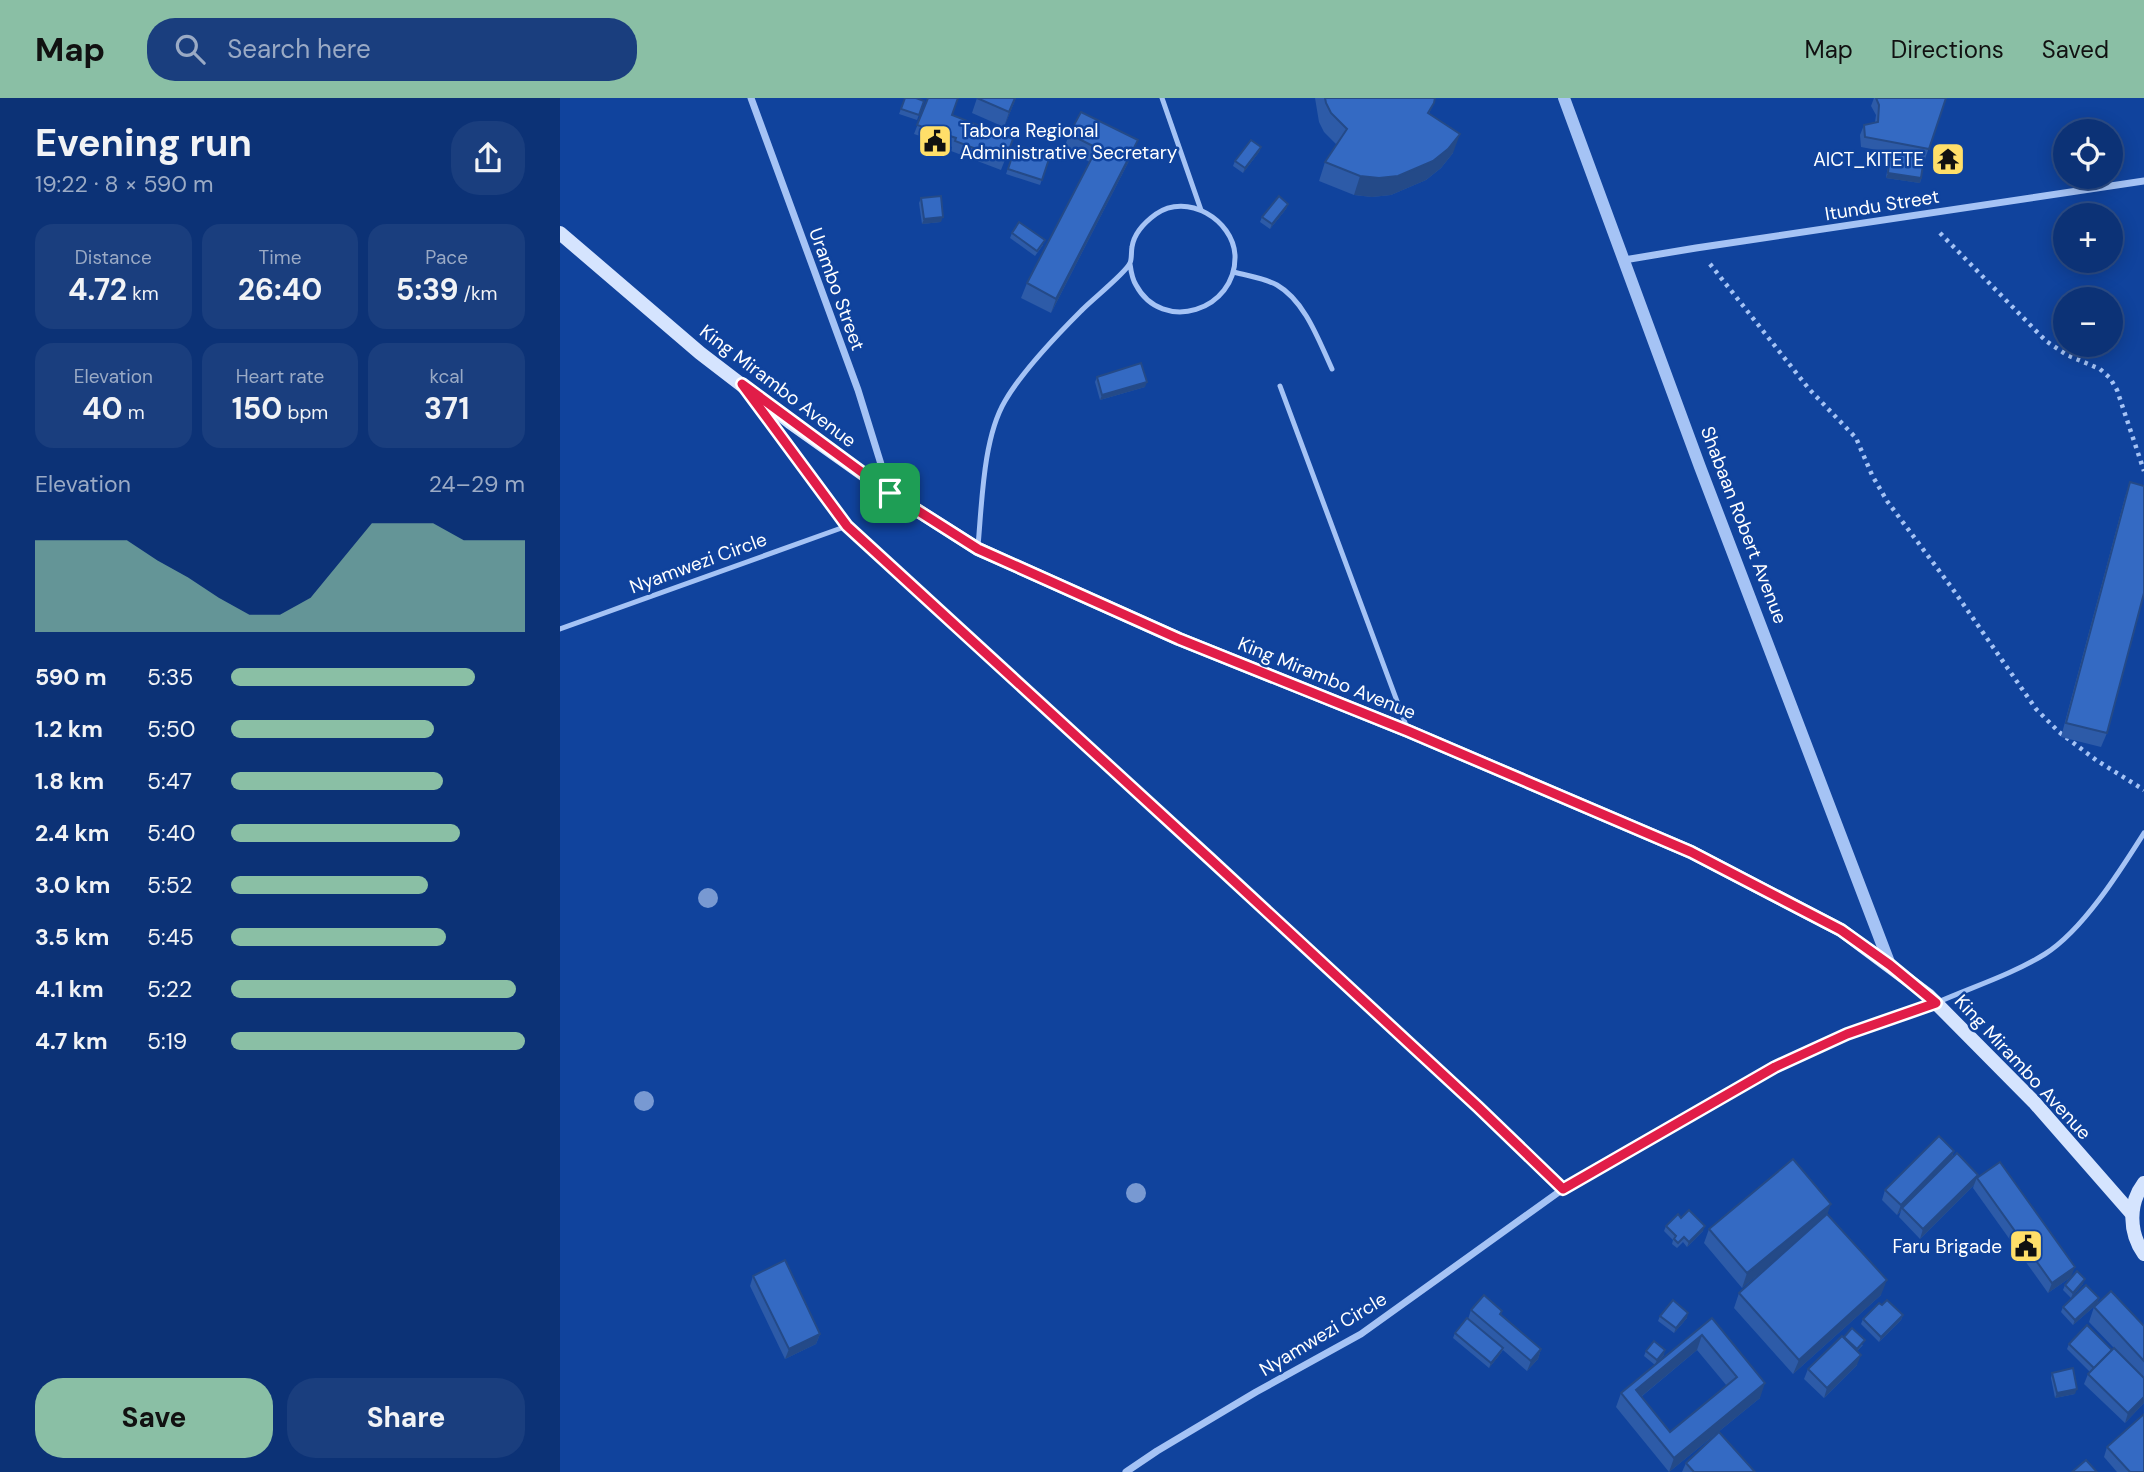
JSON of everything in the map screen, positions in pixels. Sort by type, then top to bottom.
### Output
[{"type":"main road","name":"King Mirambo Avenue","points":[[560,233],[700,352],[742,384],[890,493],[978,549],[1179,639],[1408,731],[1691,852],[1841,930],[1890,965],[1936,1003],[2034,1102],[2132,1214]]},
{"type":"main road","points":[[2144,1183],[2138,1190],[2132,1214],[2134,1234],[2144,1254]]},
{"type":"street","name":"Urambo Street","points":[[751,98],[858,390],[890,493]]},
{"type":"street","name":"Shabaan Robert Avenue","points":[[1564,98],[1890,965]]},
{"type":"street","name":"Itundu Street","points":[[1625,260],[2144,181]]},
{"type":"street","points":[[742,384],[847,526],[1478,1107],[1563,1189]]},
{"type":"street","name":"Nyamwezi Circle","points":[[1126,1472],[1256,1392],[1361,1334],[1563,1189],[1775,1067],[1847,1034],[1936,1003]]},
{"type":"lane","points":[[1162,98],[1201,210]]},
{"type":"lane","points":[[1180,206],[1201,210],[1217,219],[1229,234],[1235,253],[1234,272],[1225,291],[1209,305],[1189,312],[1168,310],[1149,301],[1135,284],[1130,264],[1132,243],[1143,225],[1160,212],[1180,206]]},
{"type":"lane","points":[[978,549],[985,470],[991,440],[1004,401],[1043,351],[1130,264]]},
{"type":"lane","points":[[1234,272],[1279,286],[1305,317],[1332,369]]},
{"type":"lane","points":[[1280,386],[1408,731]]},
{"type":"lane","name":"Nyamwezi Circle","points":[[560,629],[847,526]]},
{"type":"lane","points":[[1936,1003],[2018,969],[2048,953],[2095,904],[2144,833]]},
{"type":"path","points":[[1921,216],[1984,276],[2046,341],[2067,355],[2100,369],[2110,378],[2117,390],[2144,471]]},
{"type":"path","points":[[1696,248],[1809,389],[1856,438],[1872,475],[1888,501],[2036,709],[2059,732],[2096,760],[2144,790]]},
{"type":"building","points":[[905,98],[924,101],[919,115],[901,109]]},
{"type":"building","points":[[928,98],[958,98],[952,115],[1013,139],[1005,160],[955,141],[956,138],[917,125]]},
{"type":"building","points":[[977,98],[1015,98],[1009,112]]},
{"type":"building","points":[[1325,98],[1435,98],[1428,113],[1460,134],[1448,149],[1433,161],[1398,176],[1360,176],[1325,162],[1347,129],[1331,113]]},
{"type":"building","points":[[1876,98],[1946,98],[1929,149],[1865,137],[1864,125],[1878,122],[1879,105]]},
{"type":"building","points":[[1081,112],[1138,140],[1056,299],[1027,283],[1097,148],[1069,134]]},
{"type":"building","points":[[1251,140],[1261,147],[1245,168],[1235,161]]},
{"type":"building","points":[[1016,145],[1050,156],[1042,180],[1008,169]]},
{"type":"building","points":[[1890,153],[1924,158],[1921,178],[1888,173]]},
{"type":"building","points":[[941,196],[943,217],[924,219],[921,198]]},
{"type":"building","points":[[1279,196],[1288,204],[1272,224],[1262,217]]},
{"type":"building","points":[[1019,222],[1045,240],[1037,251],[1012,233]]},
{"type":"building","points":[[1141,363],[1147,382],[1102,395],[1097,377]]},
{"type":"building","points":[[2130,482],[2144,486],[2144,593],[2107,733],[2066,723]]},
{"type":"building","points":[[1939,1136],[1954,1151],[1901,1205],[1885,1190]]},
{"type":"building","points":[[1957,1153],[1978,1175],[1923,1229],[1902,1208]]},
{"type":"building","points":[[1793,1159],[1831,1204],[1747,1273],[1709,1229]]},
{"type":"building","points":[[2000,1162],[2075,1267],[2052,1283],[1977,1178]]},
{"type":"building","points":[[1689,1210],[1705,1226],[1689,1242],[1684,1237],[1678,1243],[1674,1239],[1676,1236],[1666,1226],[1678,1214],[1681,1218]]},
{"type":"building","points":[[1827,1214],[1887,1280],[1799,1360],[1739,1293]]},
{"type":"building","points":[[785,1260],[820,1334],[789,1349],[753,1276]]},
{"type":"building","points":[[2077,1271],[2085,1279],[2073,1293],[2065,1285]]},
{"type":"building","points":[[2086,1285],[2099,1298],[2075,1320],[2063,1307]]},
{"type":"building","points":[[2111,1291],[2144,1326],[2144,1361],[2094,1307]]},
{"type":"building","points":[[1484,1295],[1502,1311],[1500,1314],[1541,1349],[1531,1361],[1471,1310]]},
{"type":"building","points":[[1673,1300],[1688,1313],[1676,1328],[1660,1316]]},
{"type":"building","points":[[1887,1300],[1903,1315],[1881,1337],[1863,1319],[1879,1303],[1882,1305]]},
{"type":"building","points":[[1467,1318],[1503,1348],[1491,1363],[1455,1333]]},
{"type":"building","points":[[1712,1318],[1765,1383],[1674,1458],[1621,1393]],"holes":[[[1702,1335],[1737,1377],[1670,1432],[1636,1390]]]},
{"type":"building","points":[[2087,1325],[2112,1350],[2094,1368],[2069,1344]]},
{"type":"building","points":[[1852,1328],[1865,1340],[1857,1349],[1844,1337]]},
{"type":"building","points":[[1842,1336],[1861,1355],[1827,1388],[1808,1369]]},
{"type":"building","points":[[1654,1341],[1665,1350],[1657,1360],[1646,1351]]},
{"type":"building","points":[[2114,1348],[2144,1378],[2144,1397],[2128,1413],[2088,1374]]},
{"type":"building","points":[[2073,1368],[2077,1389],[2057,1393],[2052,1373]]},
{"type":"building","points":[[2144,1414],[2144,1472],[2130,1472],[2107,1447]]},
{"type":"building","points":[[1719,1432],[1755,1472],[1694,1472],[1686,1463]]},
{"type":"building","points":[[2086,1460],[2097,1472],[2072,1472]]},
{"type":"place","name":"Tabora Regional Administrative Secretary","points":[[935,141]]},
{"type":"place","name":"AICT_KITETE","points":[[1948,159]]},
{"type":"place","name":"Faru Brigade","points":[[2026,1246]]},
{"type":"route","points":[[742,384],[790,422],[890,493],[978,549],[1179,639],[1408,731],[1691,852],[1841,930],[1890,965],[1936,1003],[1847,1034],[1775,1067],[1563,1189],[1478,1107],[847,526],[742,384]]}]
